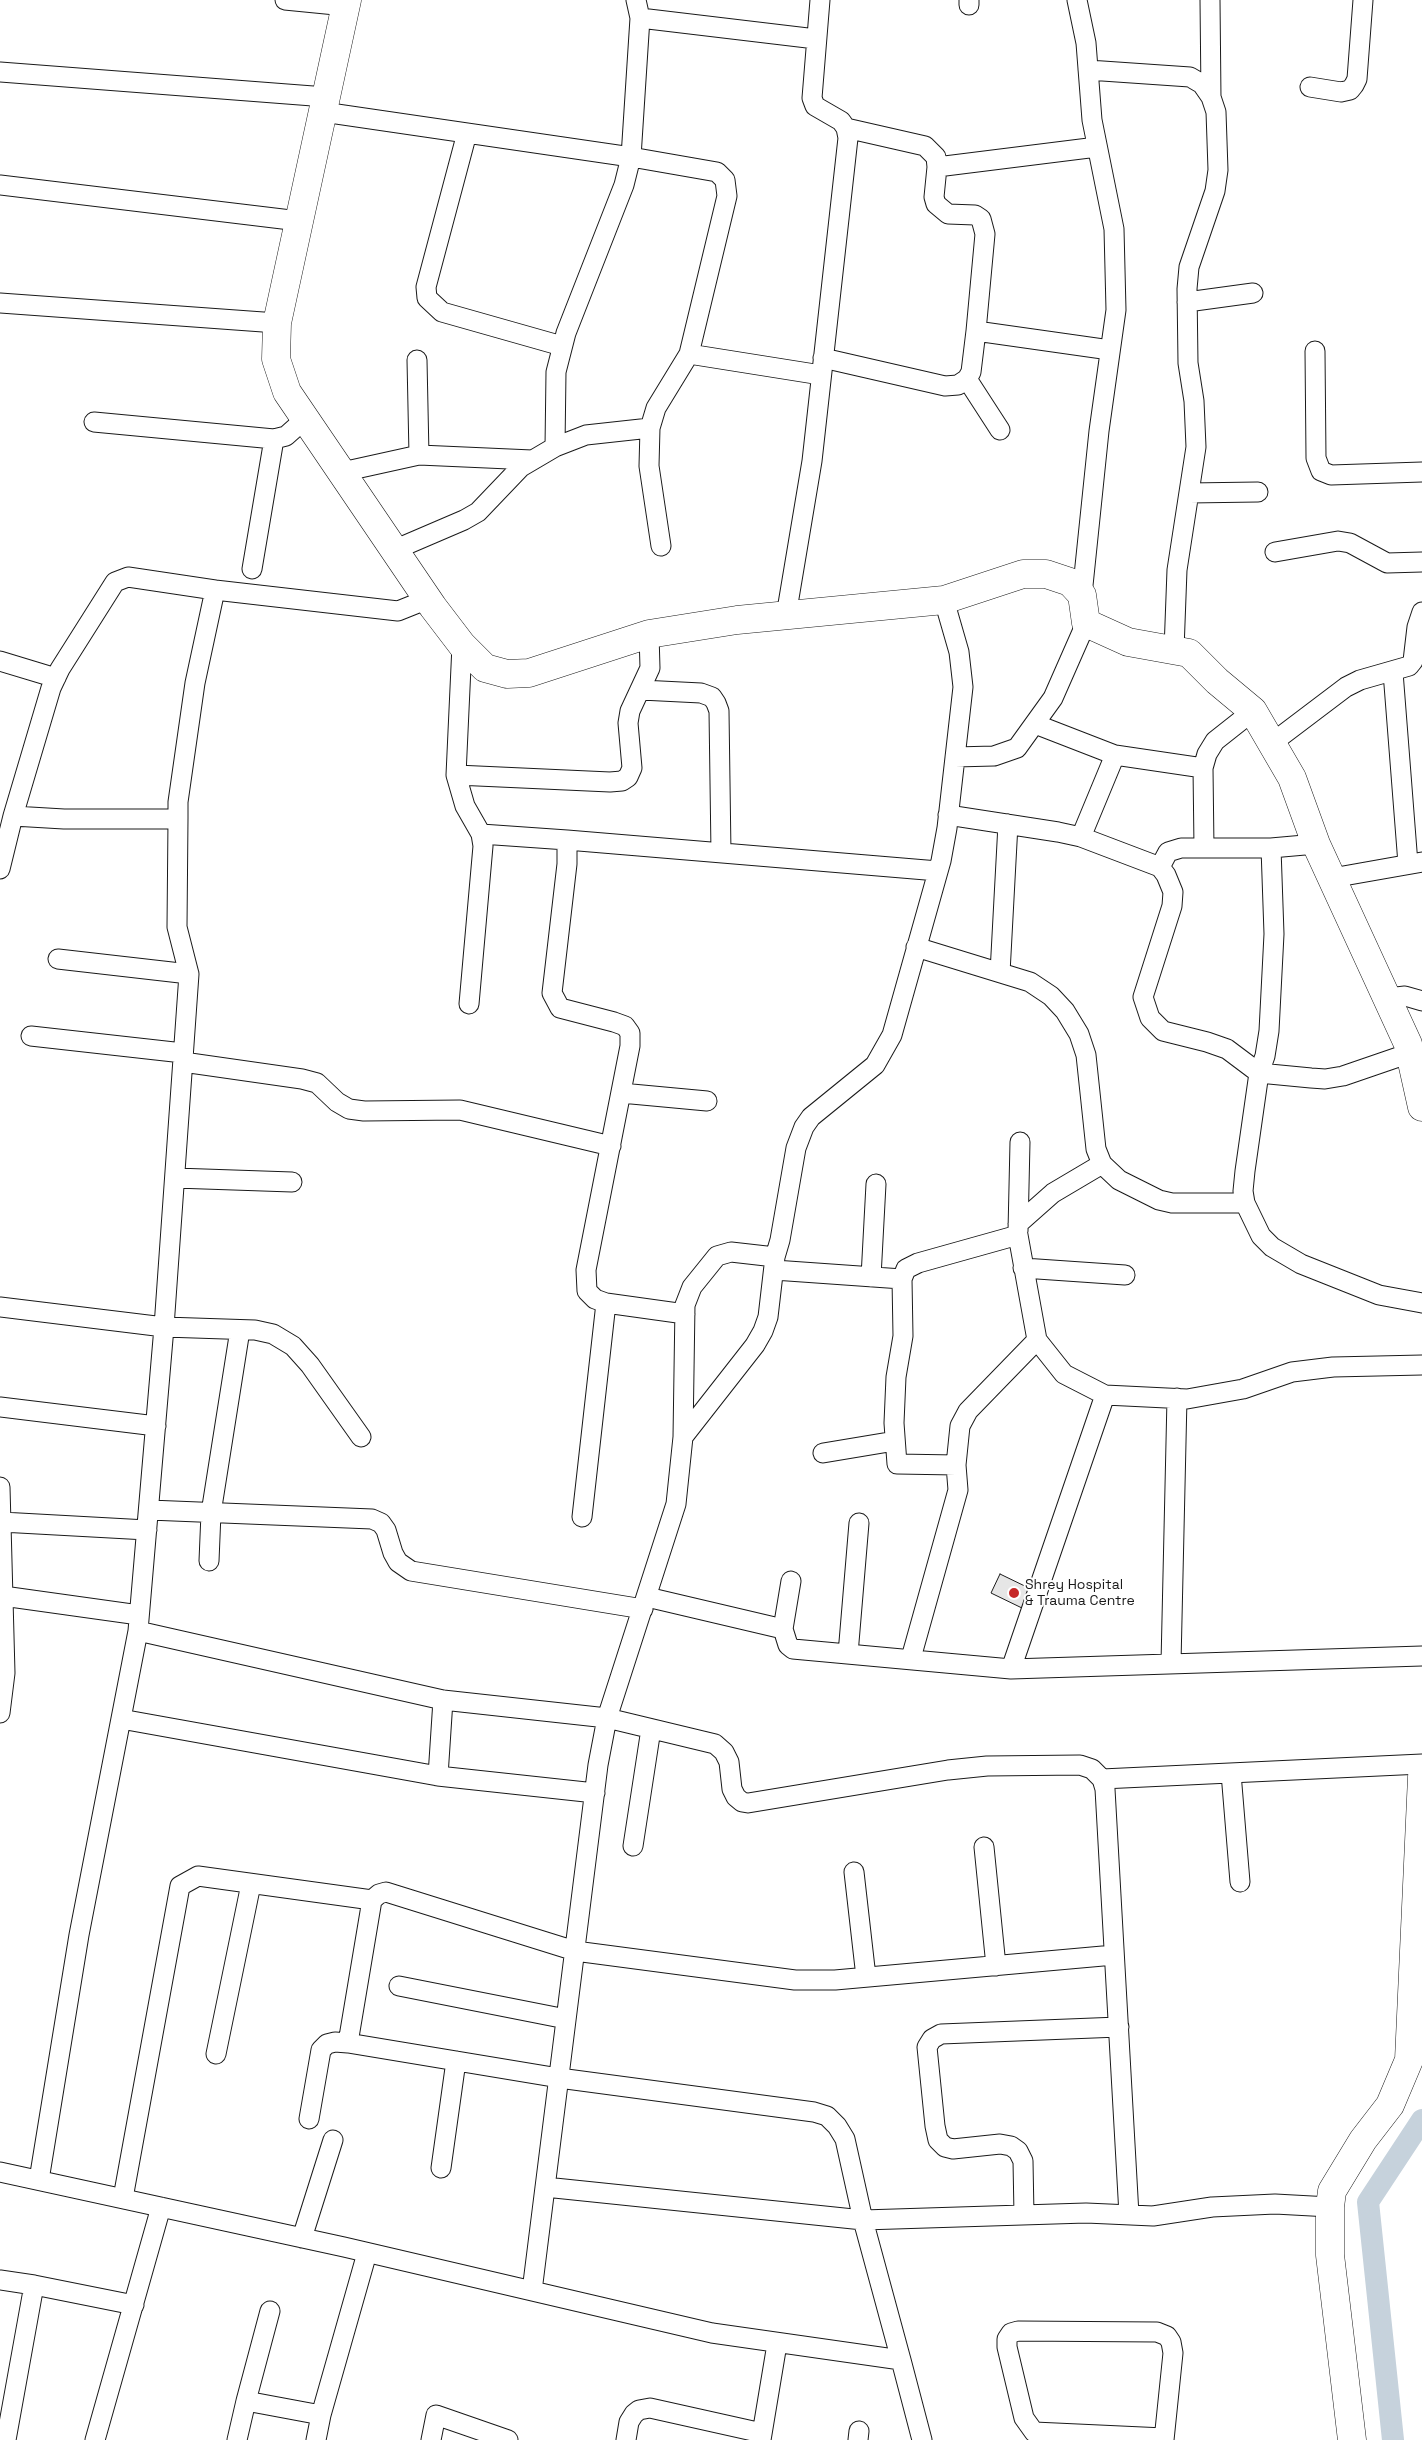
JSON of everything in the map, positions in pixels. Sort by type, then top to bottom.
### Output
[{"type":"street","points":[[285,0],[347,3],[277,323],[276,358],[287,392],[428,600],[462,645],[485,668],[507,674],[530,673],[649,634],[737,620],[944,600],[1024,574],[1046,574],[1070,582],[1082,595]]},
{"type":"street","points":[[786,616],[812,461],[848,138],[846,128],[834,115],[816,106],[812,98],[820,0]]},
{"type":"street","points":[[955,757],[994,756],[1012,751],[1024,740],[1053,698],[1086,623],[1082,595],[1099,431],[1116,310],[1114,229],[1092,120],[1086,42],[1076,0]]},
{"type":"street","points":[[1210,0],[1211,97]]},
{"type":"street","points":[[1310,87],[1341,92],[1350,90],[1354,85],[1357,78],[1363,0]]},
{"type":"street","points":[[555,447],[556,372],[562,346],[574,310],[624,185],[631,157],[638,4],[816,39]]},
{"type":"street","points":[[1088,70],[1190,77],[1202,84],[1211,97],[1216,112],[1218,170],[1215,191],[1189,267],[1188,362],[1194,401],[1196,447],[1177,570],[1174,650]]},
{"type":"street","points":[[0,72],[325,105],[467,133],[631,157],[717,172],[725,180],[727,188],[689,354],[656,408],[650,428],[649,466],[661,546]]},
{"type":"street","points":[[689,354],[822,366],[945,386],[958,385],[967,379],[971,372],[976,331],[985,226],[981,219],[975,216],[948,214],[936,204],[934,197],[936,157],[926,146],[846,128]]},
{"type":"street","points":[[467,133],[426,286],[427,298],[442,312],[562,346]]},
{"type":"street","points":[[937,167],[1097,147]]},
{"type":"street","points":[[0,185],[299,221]]},
{"type":"street","points":[[1188,302],[1253,293]]},
{"type":"street","points":[[0,303],[277,323]]},
{"type":"street","points":[[976,331],[1110,350]]},
{"type":"street","points":[[1315,351],[1316,458],[1321,472],[1332,475],[1422,472]]},
{"type":"street","points":[[417,360],[419,455]]},
{"type":"street","points":[[967,379],[1000,430]]},
{"type":"street","points":[[94,422],[274,439],[286,436],[306,420]]},
{"type":"street","points":[[394,550],[464,520],[478,512],[509,477],[532,460],[555,447],[586,435],[650,428]]},
{"type":"street","points":[[252,569],[274,439]]},
{"type":"street","points":[[342,472],[419,455],[532,460]]},
{"type":"street","points":[[1189,493],[1258,492]]},
{"type":"street","points":[[1275,552],[1338,541],[1350,543],[1388,563],[1422,562]]},
{"type":"street","points":[[0,869],[13,816],[56,678],[115,582],[128,577],[215,590],[398,611],[428,600]]},
{"type":"street","points":[[39,2180],[80,1935],[139,1623],[164,1327],[189,974],[177,927],[178,802],[195,683],[215,590]]},
{"type":"street","points":[[683,1437],[755,1345],[763,1331],[768,1317],[774,1263],[780,1240],[796,1148],[802,1133],[811,1117],[864,1077],[884,1052],[892,1035],[938,872],[948,815],[955,757],[963,687],[962,670],[944,600]]},
{"type":"street","points":[[1272,743],[1346,687],[1360,680],[1393,672],[1408,666],[1413,661],[1417,627],[1422,612]]},
{"type":"street","points":[[1086,623],[1128,642],[1189,653],[1217,682],[1253,710],[1292,778],[1316,844],[1388,998],[1410,1053],[1422,1107]]},
{"type":"street","points":[[456,775],[622,781],[628,777],[632,768],[628,723],[630,711],[650,668],[649,634]]},
{"type":"street","points":[[462,645],[456,775],[465,806],[481,834],[483,846],[469,1004]]},
{"type":"street","points":[[0,661],[56,678]]},
{"type":"street","points":[[1332,878],[1415,863],[1393,672]]},
{"type":"street","points":[[641,690],[701,693],[712,698],[716,703],[718,711],[721,853]]},
{"type":"street","points":[[1204,848],[1203,768],[1207,754],[1215,741],[1253,710]]},
{"type":"street","points":[[1035,724],[1115,755],[1203,768]]},
{"type":"street","points":[[1081,837],[1115,755]]},
{"type":"street","points":[[948,815],[1081,837],[1160,867],[1173,892],[1168,923],[1145,989],[1144,997],[1147,1012],[1163,1031],[1207,1042],[1227,1050],[1259,1073],[1325,1079],[1343,1076],[1410,1053]]},
{"type":"street","points":[[13,816],[64,819],[178,819]]},
{"type":"street","points":[[1000,973],[1008,824]]},
{"type":"street","points":[[481,834],[938,872]]},
{"type":"street","points":[[567,840],[567,864],[552,994],[560,1008],[614,1022],[625,1026],[630,1033],[630,1046],[586,1270],[588,1291],[595,1299],[606,1303],[685,1314]]},
{"type":"street","points":[[1160,867],[1168,852],[1181,848],[1271,848],[1316,844]]},
{"type":"street","points":[[1271,848],[1274,934],[1270,1031],[1259,1073],[1243,1191],[1246,1203],[1261,1236],[1272,1247],[1301,1264],[1379,1295],[1422,1303]]},
{"type":"street","points":[[916,947],[1030,982],[1051,996],[1066,1011],[1079,1034],[1086,1055],[1096,1149],[1102,1164],[1119,1180],[1159,1200],[1172,1203],[1246,1203]]},
{"type":"street","points":[[58,959],[189,974]]},
{"type":"street","points":[[1388,998],[1405,996],[1422,1001]]},
{"type":"street","points":[[31,1036],[183,1058],[302,1079],[317,1083],[337,1102],[349,1109],[364,1111],[460,1110],[611,1146]]},
{"type":"street","points":[[621,1093],[707,1101]]},
{"type":"street","points":[[1020,1142],[1018,1230],[1036,1340],[1064,1374],[1105,1395],[1187,1399],[1243,1389],[1292,1372],[1333,1367],[1422,1365]]},
{"type":"street","points":[[956,1465],[897,1464],[895,1441],[896,1377],[903,1336],[902,1279],[906,1269],[918,1263],[1018,1230],[1053,1193],[1102,1164]]},
{"type":"street","points":[[174,1178],[292,1182]]},
{"type":"street","points":[[871,1277],[876,1184]]},
{"type":"street","points":[[532,2291],[595,1794],[607,1718],[676,1504],[683,1437],[685,1305],[692,1288],[717,1256],[731,1252],[774,1263],[871,1277],[902,1279]]},
{"type":"street","points":[[1024,1268],[1125,1275]]},
{"type":"street","points":[[582,1517],[606,1303]]},
{"type":"street","points":[[0,1307],[164,1327],[255,1330],[273,1334],[293,1346],[310,1365],[361,1437]]},
{"type":"street","points":[[209,1561],[211,1513],[240,1330]]},
{"type":"street","points":[[911,1658],[958,1490],[956,1465],[960,1426],[968,1411],[1036,1340]]},
{"type":"street","points":[[1011,1669],[1105,1395]]},
{"type":"street","points":[[1171,1663],[1177,1398]]},
{"type":"street","points":[[0,1407],[156,1426]]},
{"type":"street","points":[[823,1453],[895,1441]]},
{"type":"street","points":[[0,1487],[3,1596],[3,1673],[0,1714]]},
{"type":"street","points":[[149,1510],[372,1519],[382,1523],[398,1562],[411,1571],[645,1603],[783,1629]]},
{"type":"street","points":[[1,1522],[147,1530]]},
{"type":"street","points":[[848,1654],[858,1524]]},
{"type":"street","points":[[791,1581],[783,1629],[788,1644],[793,1650],[911,1658],[1011,1669],[1422,1656]]},
{"type":"street","points":[[3,1596],[139,1623],[443,1700],[607,1718],[715,1744],[724,1752],[729,1762],[732,1789],[736,1797],[742,1802],[748,1803],[948,1770],[987,1766],[1080,1765],[1092,1769],[1102,1779],[1105,1789],[1129,2215]]},
{"type":"street","points":[[438,1776],[443,1700]]},
{"type":"street","points":[[121,1719],[438,1776],[595,1794]]},
{"type":"street","points":[[633,1846],[651,1729]]},
{"type":"street","points":[[1102,1779],[1422,1764]]},
{"type":"street","points":[[1232,1772],[1240,1882]]},
{"type":"street","points":[[1352,2440],[1330,2255],[1330,2207],[1332,2191],[1363,2140],[1390,2105],[1410,2060],[1422,1777]]},
{"type":"street","points":[[984,1847],[996,1966]]},
{"type":"street","points":[[854,1872],[866,1977]]},
{"type":"street","points":[[123,2198],[180,1886],[198,1876],[372,1900]]},
{"type":"street","points":[[216,2054],[251,1884]]},
{"type":"street","points":[[348,2043],[372,1900],[379,1894],[386,1892],[575,1951],[795,1980],[866,1977],[1114,1955]]},
{"type":"street","points":[[399,1986],[566,2019]]},
{"type":"street","points":[[1024,2215],[1023,2161],[1018,2151],[1010,2146],[1000,2144],[953,2149],[945,2147],[938,2140],[934,2126],[927,2047],[932,2039],[941,2034],[1119,2027]]},
{"type":"street","points":[[310,2119],[321,2050],[327,2044],[334,2042],[559,2078],[814,2112],[827,2116],[837,2126],[845,2139],[863,2220],[922,2440]]},
{"type":"street","points":[[441,2168],[456,2061]]},
{"type":"street","points":[[302,2238],[333,2140]]},
{"type":"street","points":[[0,2172],[302,2238],[712,2333],[777,2344],[902,2360]]},
{"type":"street","points":[[545,2187],[863,2220],[1086,2213],[1153,2216],[1212,2207],[1248,2205],[1330,2207]]},
{"type":"street","points":[[96,2440],[161,2207]]},
{"type":"street","points":[[316,2440],[321,2415],[367,2253]]},
{"type":"street","points":[[0,2280],[134,2304]]},
{"type":"street","points":[[6,2440],[34,2285]]},
{"type":"street","points":[[237,2440],[270,2311]]},
{"type":"street","points":[[1018,2331],[1157,2332],[1167,2336],[1171,2342],[1173,2353],[1164,2439],[1034,2432],[1024,2418],[1007,2347],[1007,2339],[1011,2333],[1018,2331]]},
{"type":"street","points":[[626,2440],[629,2422],[634,2414],[639,2410],[650,2408],[762,2437],[777,2344]]},
{"type":"street","points":[[246,2401],[321,2415]]},
{"type":"street","points":[[431,2440],[436,2415],[508,2440]]},
{"type":"building","points":[[1000,1574],[1033,1590],[1024,1609],[991,1593]]},
{"type":"waterway","points":[[1393,2440],[1368,2202],[1422,2120]]},
{"type":"place","name":"Shrey Hospital & Trauma Centre","points":[[1014,1593]]}]
